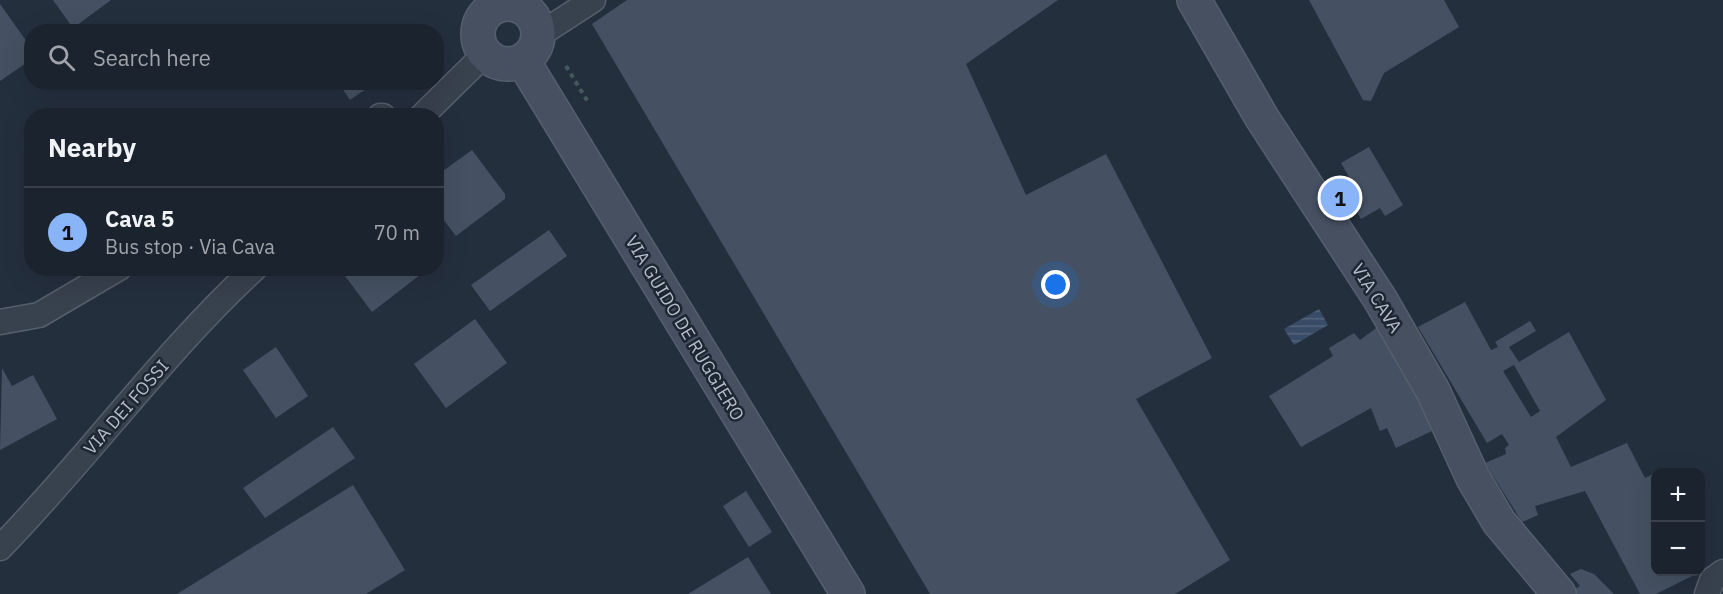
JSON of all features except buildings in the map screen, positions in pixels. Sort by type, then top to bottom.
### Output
[{"type":"street","points":[[531,48],[534,17],[527,10],[510,3],[495,3],[479,24],[477,35],[485,54],[493,61],[507,65],[531,48],[593,0]]},
{"type":"street","name":"VIA CAVA","points":[[1194,0],[1262,118],[1380,299],[1432,391],[1473,478],[1499,522],[1559,594]]},
{"type":"street","name":"VIA GUIDO DE RUGGIERO","points":[[531,48],[848,594]]},
{"type":"street","points":[[430,108],[485,54]]},
{"type":"street","points":[[0,322],[39,315],[105,276]]},
{"type":"street","name":"VIA DEI FOSSI","points":[[0,548],[44,503],[138,391],[246,276]]},
{"type":"street","points":[[1707,594],[1712,580],[1723,572]]},
{"type":"water","points":[[1319,309],[1328,325],[1294,345],[1284,329]]},
{"type":"place","name":"Cava 5","points":[[1340,198]]}]
